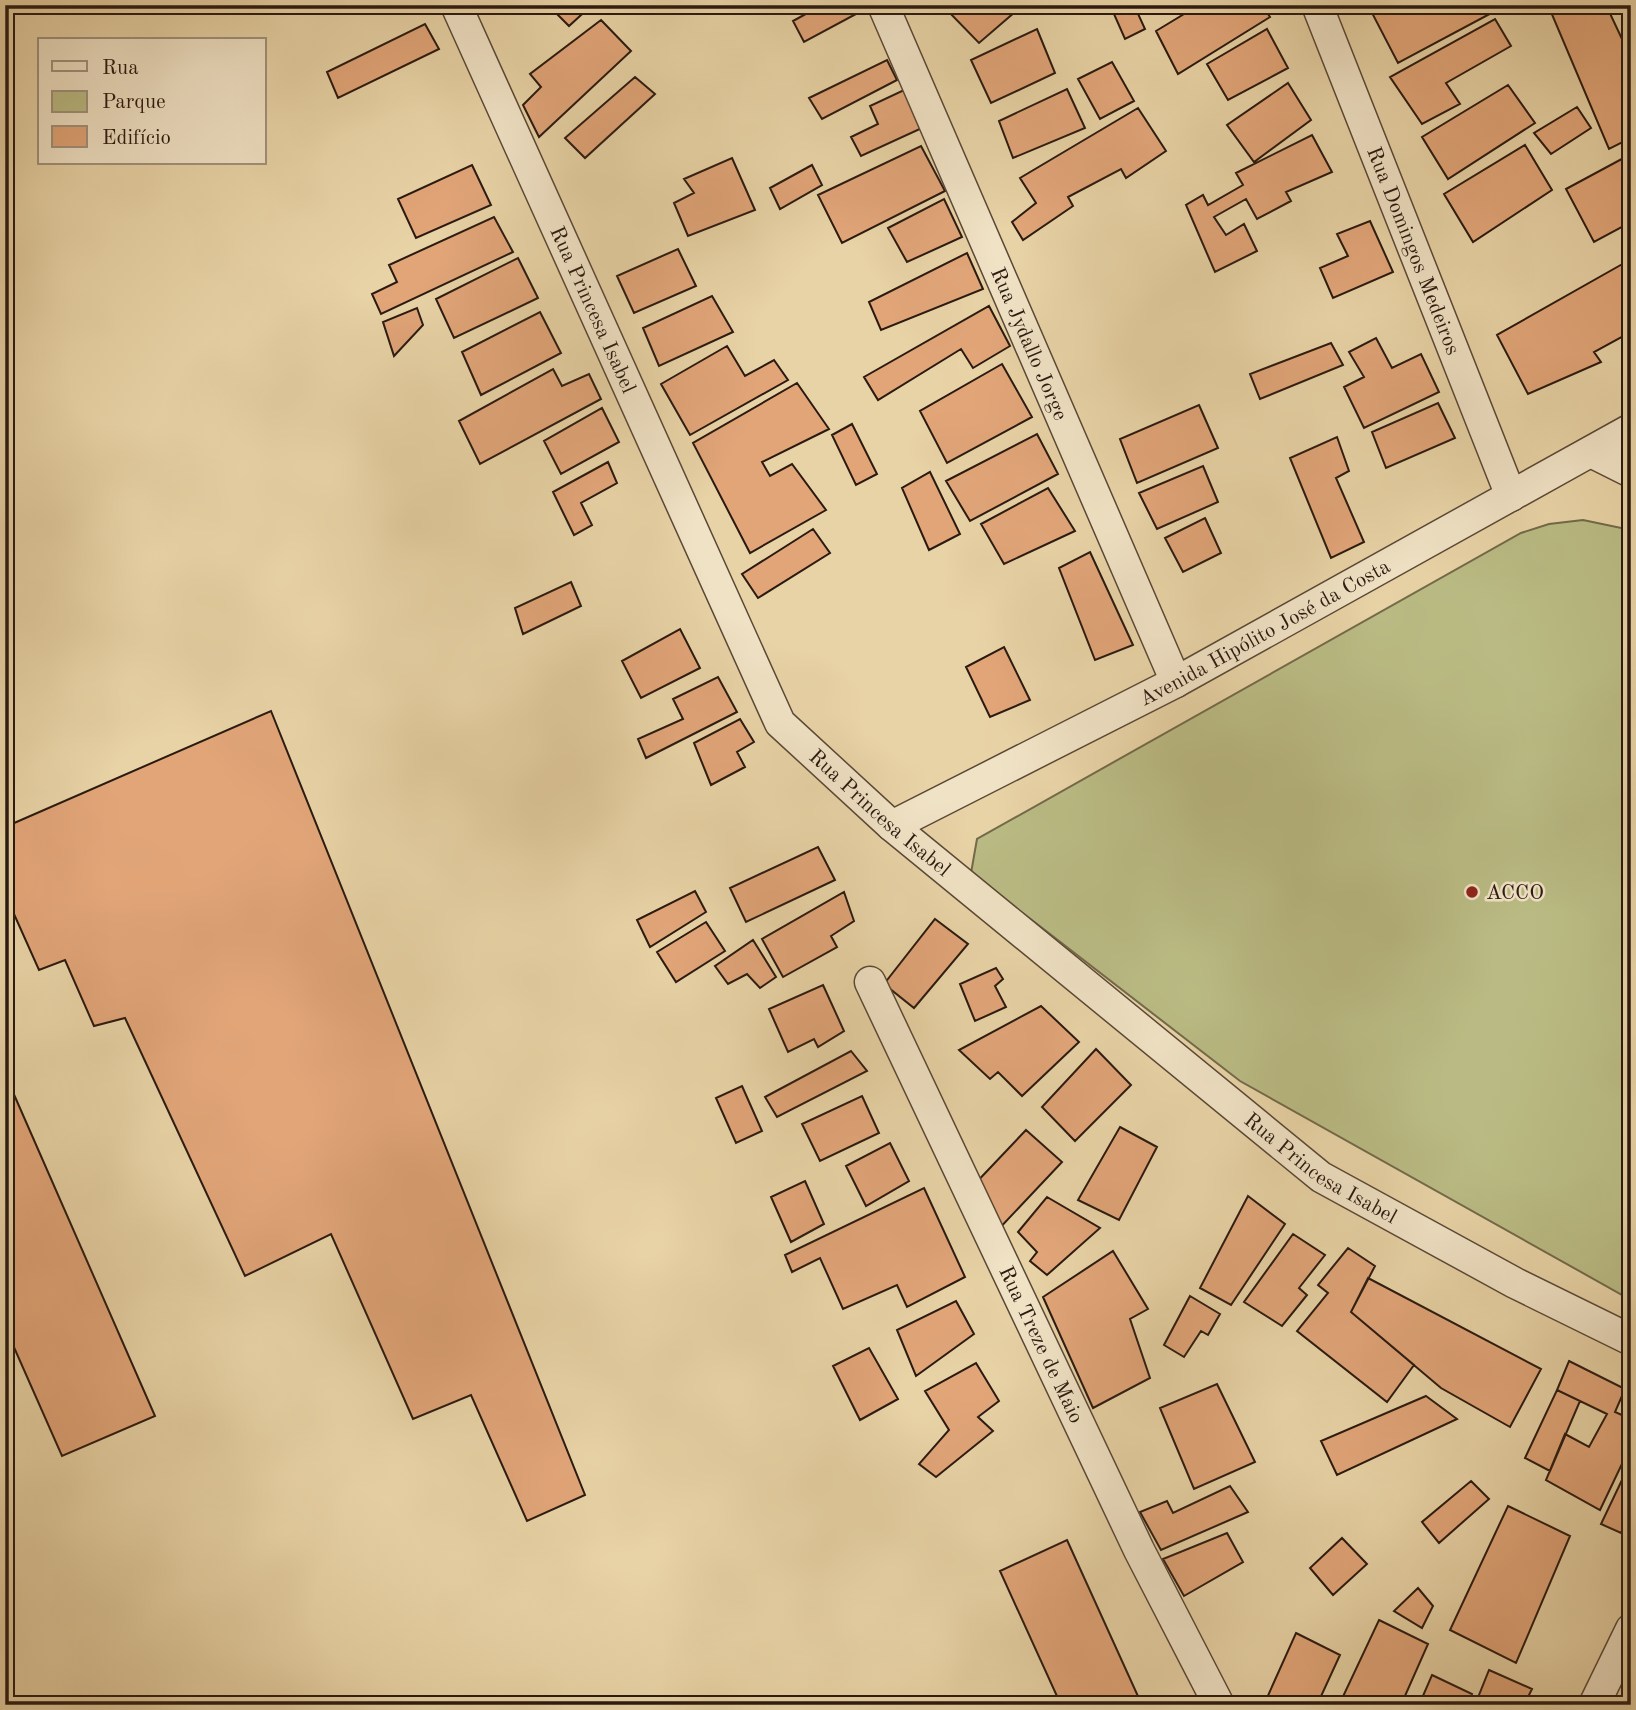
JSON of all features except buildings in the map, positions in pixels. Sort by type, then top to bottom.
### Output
[{"type":"street","name":"Rua Princesa Isabel","points":[[456,5],[780,723],[892,826],[1321,1177],[1515,1283],[1631,1340]]},
{"type":"street","name":"Rua Jydallo Jorge","points":[[883,5],[1176,682]]},
{"type":"street","name":"Rua Domingos Medeiros","points":[[1317,5],[1511,496]]},
{"type":"street","name":"Avenida Hipólito José da Costa","points":[[892,826],[1176,682],[1631,429]]},
{"type":"street","points":[[1591,452],[1631,472]]},
{"type":"street","name":"Rua Treze de Maio","points":[[870,982],[1139,1549],[1219,1705]]},
{"type":"street","points":[[1594,1705],[1631,1629]]},
{"type":"green space","points":[[1583,520],[1631,530],[1631,1300],[1240,1081],[971,873],[977,839],[1521,533],[1549,524]]},
{"type":"railway","points":[[5,1691],[11,1705]]},
{"type":"place","name":"ACCO","points":[[1472,892]]}]
